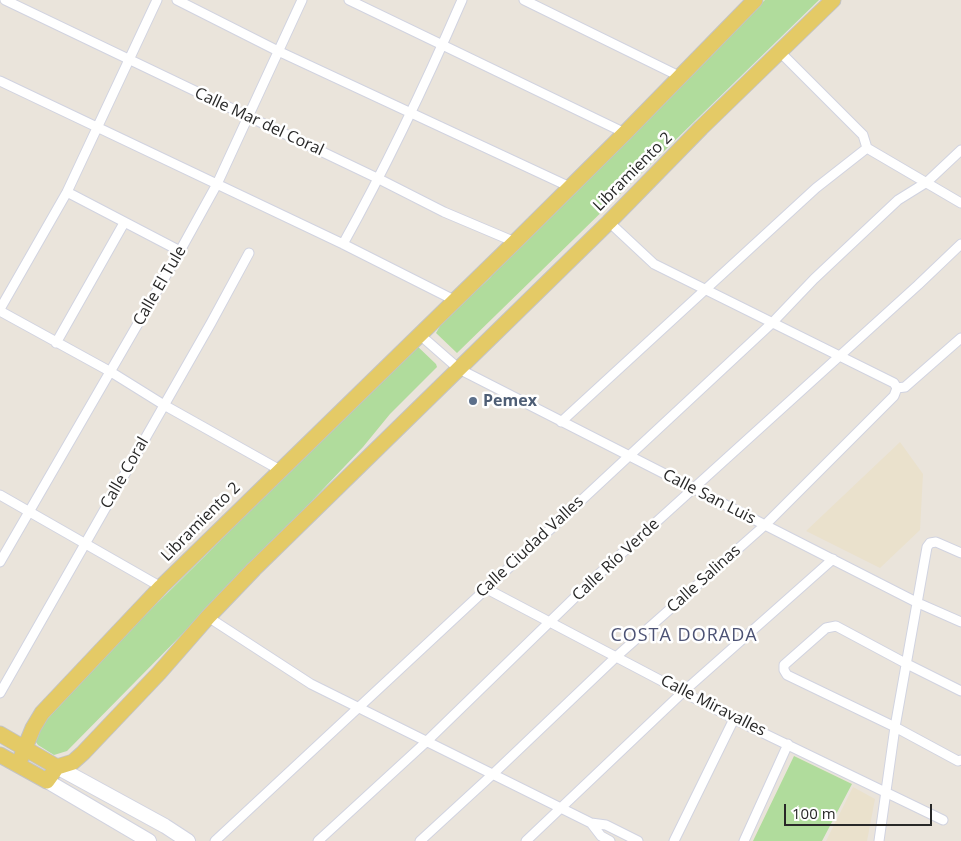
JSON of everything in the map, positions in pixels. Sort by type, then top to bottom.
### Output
[{"type":"main road","name":"Libramiento 2","points":[[18,765],[33,728],[42,713],[161,587],[515,242],[755,0]]},
{"type":"main road","name":"Libramiento 2","points":[[57,767],[73,762],[83,753],[208,617],[609,222],[701,128],[833,0]]},
{"type":"main road","points":[[0,734],[188,841]]},
{"type":"main road","points":[[0,755],[149,841]]},
{"type":"main road","points":[[47,781],[57,767]]},
{"type":"street","name":"Calle Mar del Coral","points":[[5,0],[444,212],[515,242]]},
{"type":"street","points":[[156,0],[67,192],[0,310],[280,470]]},
{"type":"street","points":[[177,0],[278,51],[570,187]]},
{"type":"street","name":"Calle El Tule","points":[[0,562],[180,252],[217,184],[302,0]]},
{"type":"street","points":[[349,0],[624,133]]},
{"type":"street","points":[[343,244],[379,179],[462,0]]},
{"type":"street","points":[[524,0],[679,76]]},
{"type":"street","points":[[780,52],[863,135],[867,148],[961,203]]},
{"type":"street","points":[[0,81],[343,244],[454,300]]},
{"type":"street","points":[[561,422],[706,291],[816,188],[867,148]]},
{"type":"street","name":"Calle Ciudad Valles","points":[[215,841],[772,323],[814,279],[898,200],[927,182],[961,150]]},
{"type":"street","points":[[67,192],[180,252]]},
{"type":"street","points":[[56,343],[124,222]]},
{"type":"street","points":[[609,222],[654,264],[894,383],[897,388]]},
{"type":"street","name":"Calle Río Verde","points":[[318,841],[426,742],[600,573],[694,490],[961,244]]},
{"type":"street","name":"Calle Coral","points":[[0,693],[249,253]]},
{"type":"street","points":[[419,334],[459,369]]},
{"type":"street","name":"Calle Salinas","points":[[420,841],[617,656],[765,525],[894,396],[897,388],[905,387],[961,338]]},
{"type":"street","name":"Calle San Luis","points":[[459,369],[918,603],[961,622]]},
{"type":"street","points":[[0,495],[161,587]]},
{"type":"street","points":[[879,841],[895,727],[927,547],[930,543],[936,542],[961,553]]},
{"type":"street","points":[[526,841],[683,692],[833,559]]},
{"type":"street","name":"Calle Miravalles","points":[[485,588],[734,718],[943,820]]},
{"type":"street","points":[[208,617],[310,684],[591,823],[606,825],[638,841]]},
{"type":"street","points":[[961,691],[836,626],[831,626],[784,665],[787,675],[961,760]]},
{"type":"street","points":[[674,841],[734,718]]},
{"type":"street","points":[[744,841],[788,744]]},
{"type":"street","points":[[591,823],[601,836],[610,841]]},
{"type":"shaded area","points":[[900,442],[923,474],[920,530],[880,568],[806,531]]},
{"type":"shaded area","points":[[853,787],[875,799],[867,841],[826,841]]},
{"type":"green space","points":[[765,0],[819,0],[457,353],[436,333],[443,321],[490,278],[509,252]]},
{"type":"green space","points":[[415,344],[437,367],[390,414],[363,447],[272,543],[67,751],[54,755],[38,745],[34,739],[41,726],[125,635]]},
{"type":"green space","points":[[794,756],[852,784],[822,841],[753,841]]},
{"type":"place","name":"Pemex","points":[[473,401]]},
{"type":"district","name":"COSTA DORADA","points":[[684,636]]}]
